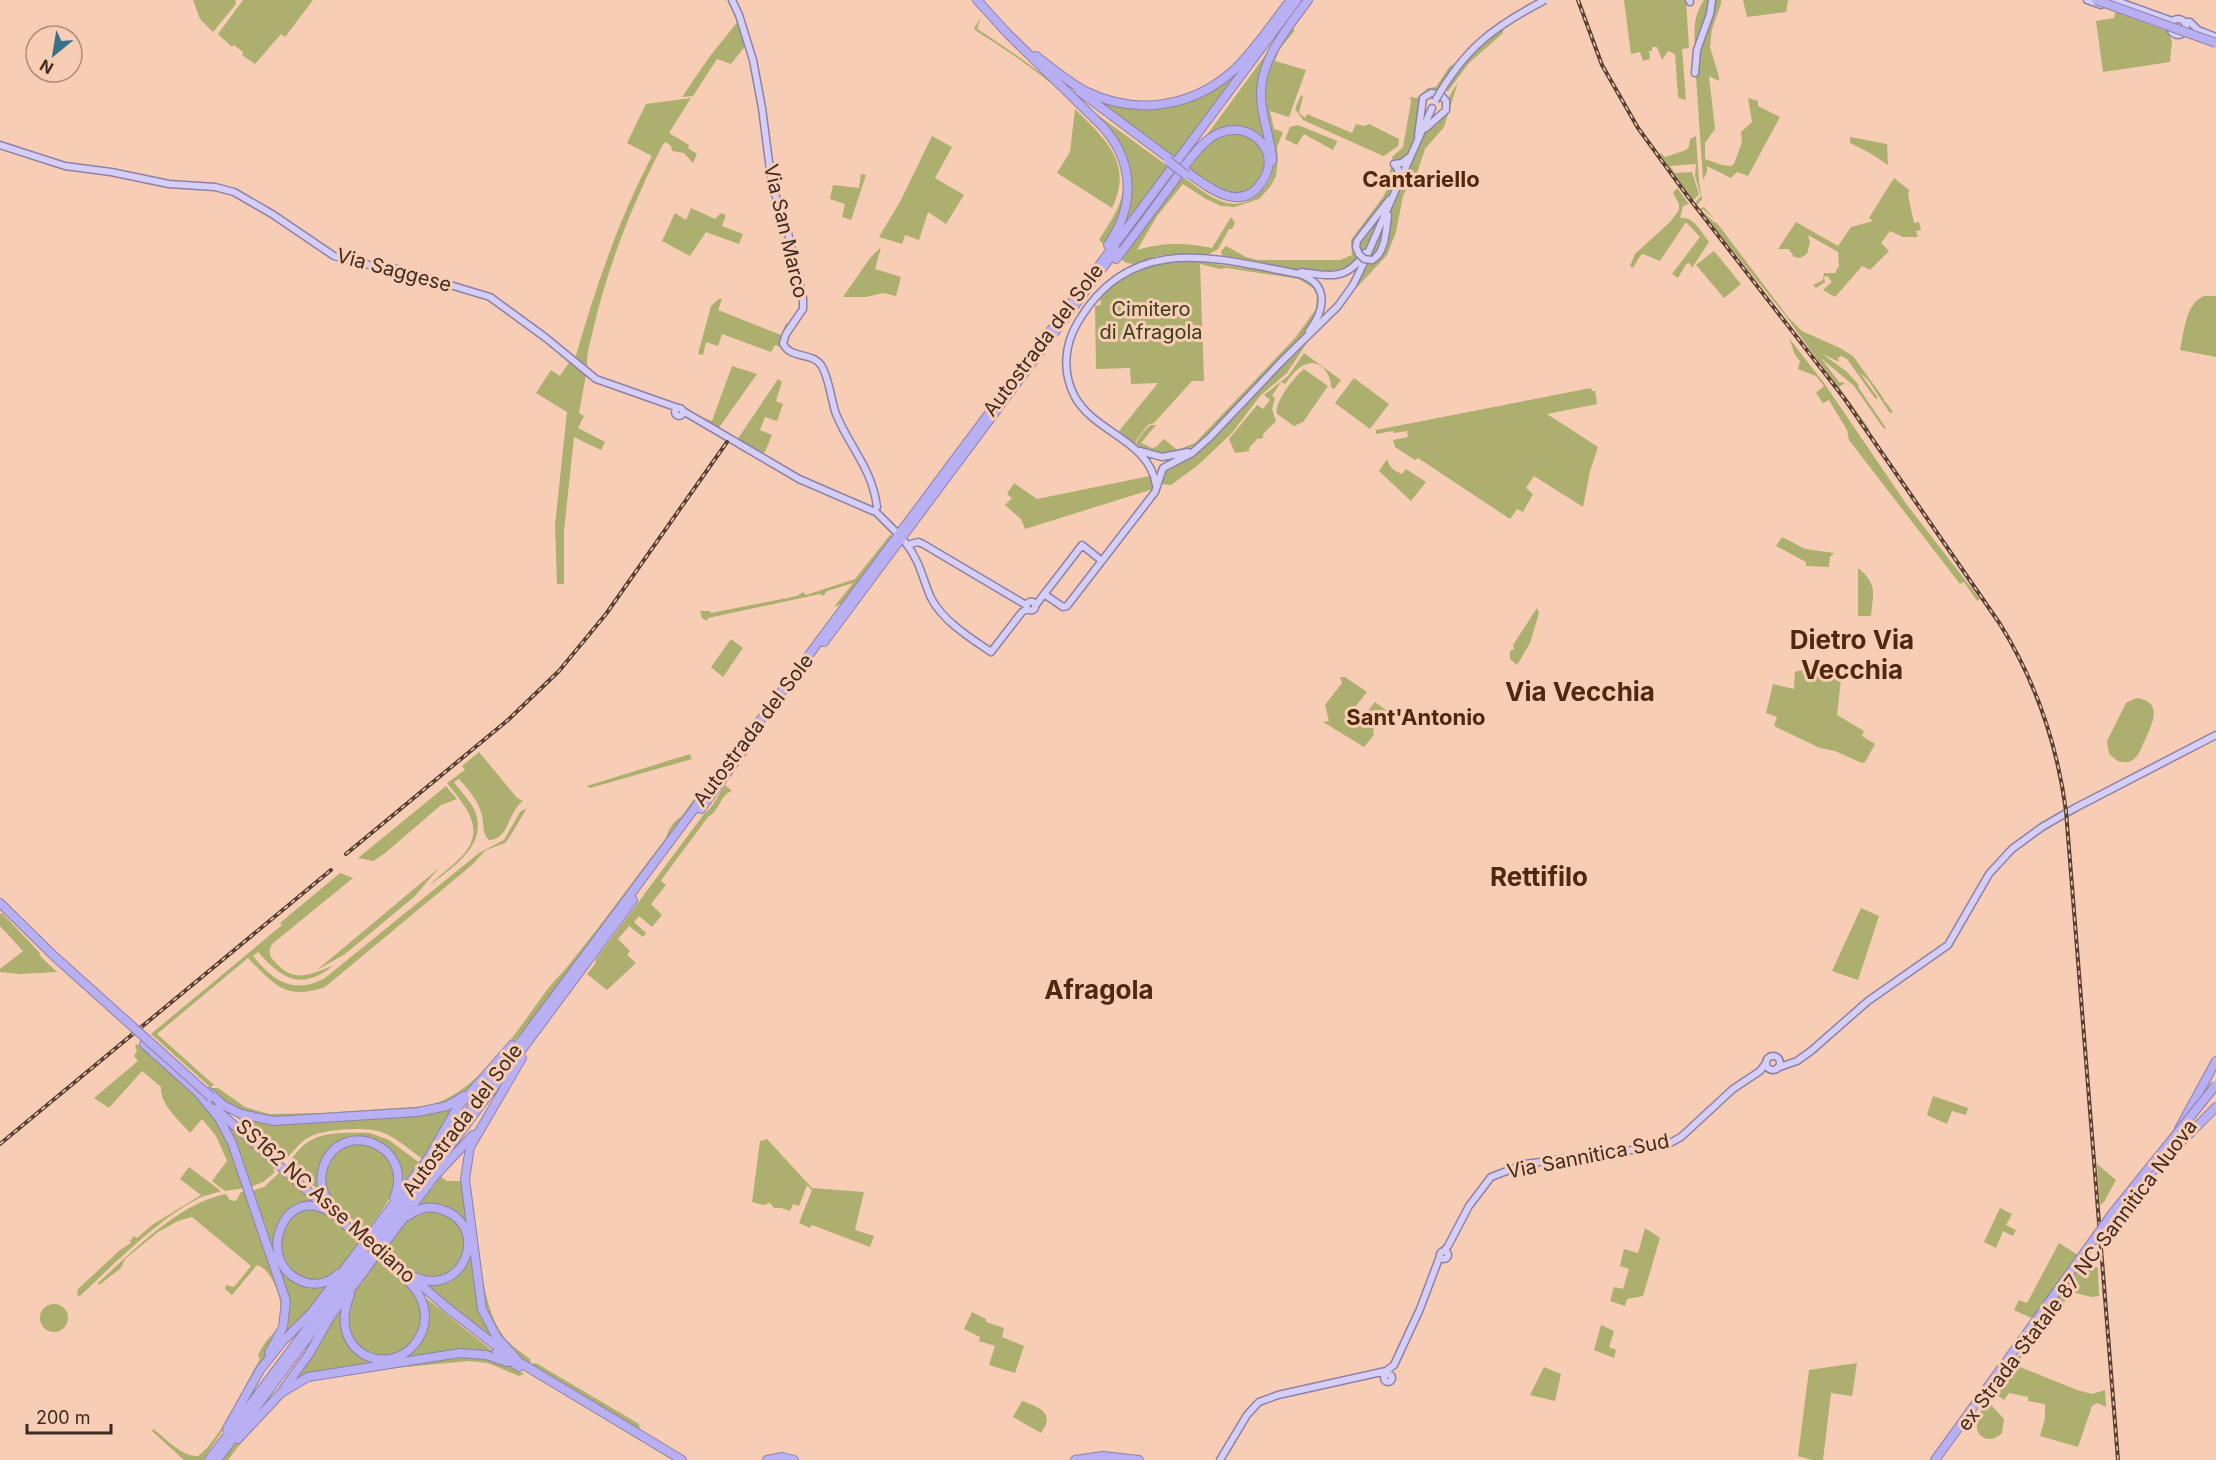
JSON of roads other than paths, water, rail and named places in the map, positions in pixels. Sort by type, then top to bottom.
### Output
[{"type":"highway","points":[[977,0],[1109,134],[1120,152],[1128,184],[1125,214],[1120,226],[1064,306],[1045,338]]},
{"type":"highway","points":[[982,0],[1034,57],[1214,194],[1232,200],[1258,192],[1268,178],[1272,158],[1261,99],[1264,69],[1275,46],[1308,0]]},
{"type":"highway","points":[[1034,57],[1068,81],[1097,96],[1129,105],[1170,104],[1201,93],[1236,68],[1291,0]]},
{"type":"highway","name":"Autostrada del Sole","points":[[208,1460],[1297,0]]},
{"type":"highway","name":"Autostrada del Sole","points":[[218,1460],[1303,0]]},
{"type":"highway","points":[[2096,0],[2216,41]]},
{"type":"highway","points":[[2108,0],[2216,41]]},
{"type":"highway","points":[[1034,364],[1207,140],[1228,129],[1245,131],[1258,138],[1268,161],[1263,182],[1248,195],[1238,197],[1215,192],[1186,173]]},
{"type":"highway","name":"SS162 NC Asse Mediano","points":[[4,909],[52,958],[200,1095],[209,1099],[331,1205],[398,1268],[521,1366],[675,1460]]},
{"type":"highway","name":"SS162 NC Asse Mediano","points":[[52,958],[171,1062],[338,1217],[360,1234]]},
{"type":"highway","points":[[260,1370],[283,1341],[313,1311],[348,1265],[429,1157],[457,1108],[523,1033],[572,972]]},
{"type":"highway","points":[[521,1366],[492,1331],[482,1309],[465,1168],[470,1148],[520,1060],[561,997]]},
{"type":"highway","points":[[2177,1133],[2216,1061]]},
{"type":"highway","points":[[2206,1079],[2216,1075]]},
{"type":"highway","name":"ex Strada Statale 87 NC Sannitica Nuova","points":[[2044,1313],[2112,1214],[2216,1085]]},
{"type":"highway","points":[[209,1099],[241,1114],[274,1121],[435,1110],[459,1100],[472,1089]]},
{"type":"highway","name":"ex Strada Statale 87 NC Sannitica Nuova","points":[[1937,1460],[2145,1179],[2216,1090]]},
{"type":"highway","points":[[208,1460],[260,1370],[286,1317],[286,1301],[247,1185],[227,1132],[209,1099]]},
{"type":"highway","points":[[2145,1179],[2216,1107]]},
{"type":"highway","points":[[218,1460],[281,1393],[309,1354],[330,1317],[434,1177],[456,1155],[489,1115]]},
{"type":"highway","points":[[2203,1120],[2210,1117],[2215,1120]]},
{"type":"highway","points":[[331,1205],[323,1191],[321,1179],[324,1163],[341,1145],[359,1141],[379,1146],[387,1152],[396,1166],[398,1188],[388,1210]]},
{"type":"highway","points":[[338,1217],[324,1208],[313,1205],[296,1209],[284,1220],[280,1228],[277,1251],[287,1271],[294,1277],[311,1284],[326,1282],[348,1265]]},
{"type":"highway","points":[[398,1268],[426,1281],[446,1279],[462,1266],[469,1247],[468,1236],[458,1219],[440,1209],[420,1210],[403,1221]]},
{"type":"highway","points":[[357,1282],[344,1314],[348,1338],[353,1346],[368,1356],[377,1359],[396,1357],[415,1344],[424,1326],[425,1318],[420,1295],[398,1268]]},
{"type":"highway","points":[[281,1393],[298,1382],[320,1374],[460,1353],[486,1354],[521,1366]]},
{"type":"highway","name":"SS162 NC Asse Mediano","points":[[521,1366],[682,1460]]},
{"type":"highway","points":[[1075,1460],[1114,1456],[1139,1460]]},
{"type":"highway","points":[[767,1460],[782,1457],[794,1460]]},
{"type":"main road","name":"Via San Marco","points":[[732,0],[739,15],[755,71],[764,116],[772,185],[788,233],[803,298],[803,309],[786,334],[783,343],[790,352],[813,358],[822,366],[837,416],[869,472],[876,497],[874,508]]},
{"type":"main road","points":[[1038,600],[1065,607],[1156,490],[1166,466],[1188,456],[1203,443],[1338,306],[1353,285],[1432,108],[1456,68],[1476,44],[1507,21],[1545,0]]},
{"type":"main road","points":[[1695,73],[1696,56],[1710,14],[1712,0]]},
{"type":"main road","points":[[2087,0],[2170,30],[2176,35],[2216,41]]},
{"type":"main road","points":[[2114,0],[2172,21],[2178,19],[2190,22],[2216,41]]},
{"type":"main road","points":[[2170,30],[2172,21]]},
{"type":"main road","points":[[2181,34],[2186,27],[2184,22]]},
{"type":"main road","points":[[1270,269],[1332,276],[1350,271],[1364,255],[1420,134],[1446,110],[1446,101],[1440,94],[1431,93],[1423,98],[1420,134]]},
{"type":"main road","name":"Via Saggese","points":[[0,145],[65,166],[169,183],[215,187],[234,192],[272,214],[334,256],[363,264],[397,269],[490,297],[530,325],[596,379],[677,410],[799,479],[874,508]]},
{"type":"main road","points":[[1399,179],[1398,169],[1394,164],[1402,163],[1408,158]]},
{"type":"main road","points":[[1390,202],[1381,252],[1372,260],[1364,259],[1356,247],[1357,241],[1390,202]]},
{"type":"main road","points":[[1156,490],[1155,478],[1150,467],[1134,448],[1092,418],[1075,397],[1069,380],[1066,361],[1068,345],[1074,329],[1105,288],[1119,277],[1145,263],[1174,257],[1205,259],[1299,274],[1311,279],[1319,289],[1322,309],[1317,319],[1282,361]]},
{"type":"main road","points":[[1134,448],[1154,456],[1168,457],[1183,454],[1203,443]]},
{"type":"main road","points":[[874,508],[896,532]]},
{"type":"main road","points":[[1026,607],[991,652],[955,626],[932,598],[919,563],[906,544],[918,542],[923,544],[1032,610],[1082,545],[1102,561]]},
{"type":"main road","points":[[1779,1060],[1775,1069],[1768,1068],[1766,1063],[1771,1057],[1788,1061],[1805,1055],[1869,1001],[1948,945],[1989,874],[2012,849],[2042,827],[2075,808],[2216,735]]},
{"type":"main road","name":"Via Sannitica Sud","points":[[1747,1080],[1805,1055]]},
{"type":"main road","name":"Via Sannitica Sud","points":[[1374,1374],[1387,1382],[1390,1381],[1394,1365],[1437,1266],[1469,1206],[1491,1177],[1525,1164],[1670,1143],[1681,1137],[1733,1089],[1760,1071],[1766,1063]]},
{"type":"main road","points":[[1219,1459],[1247,1415],[1259,1402],[1278,1395],[1386,1371],[1394,1365]]},
{"type":"railway","points":[[1578,0],[1602,65],[1638,128],[1689,198],[1844,398],[2000,624],[2024,668],[2043,714],[2057,761],[2066,811],[2118,1460]]},
{"type":"railway","points":[[346,854],[508,720],[559,671],[606,614],[727,442]]},
{"type":"railway","points":[[0,1144],[331,870]]},
{"type":"district","name":"Cantariello","points":[[1421,179]]},
{"type":"district","name":"Dietro Via Vecchia","points":[[1852,655]]},
{"type":"district","name":"Via Vecchia","points":[[1580,692]]},
{"type":"district","name":"Sant'Antonio","points":[[1416,717]]},
{"type":"district","name":"Rettifilo","points":[[1539,877]]},
{"type":"district","name":"Afragola","points":[[1099,990]]},
{"type":"park label","name":"Cimitero di Afragola","points":[[1151,320]]}]
